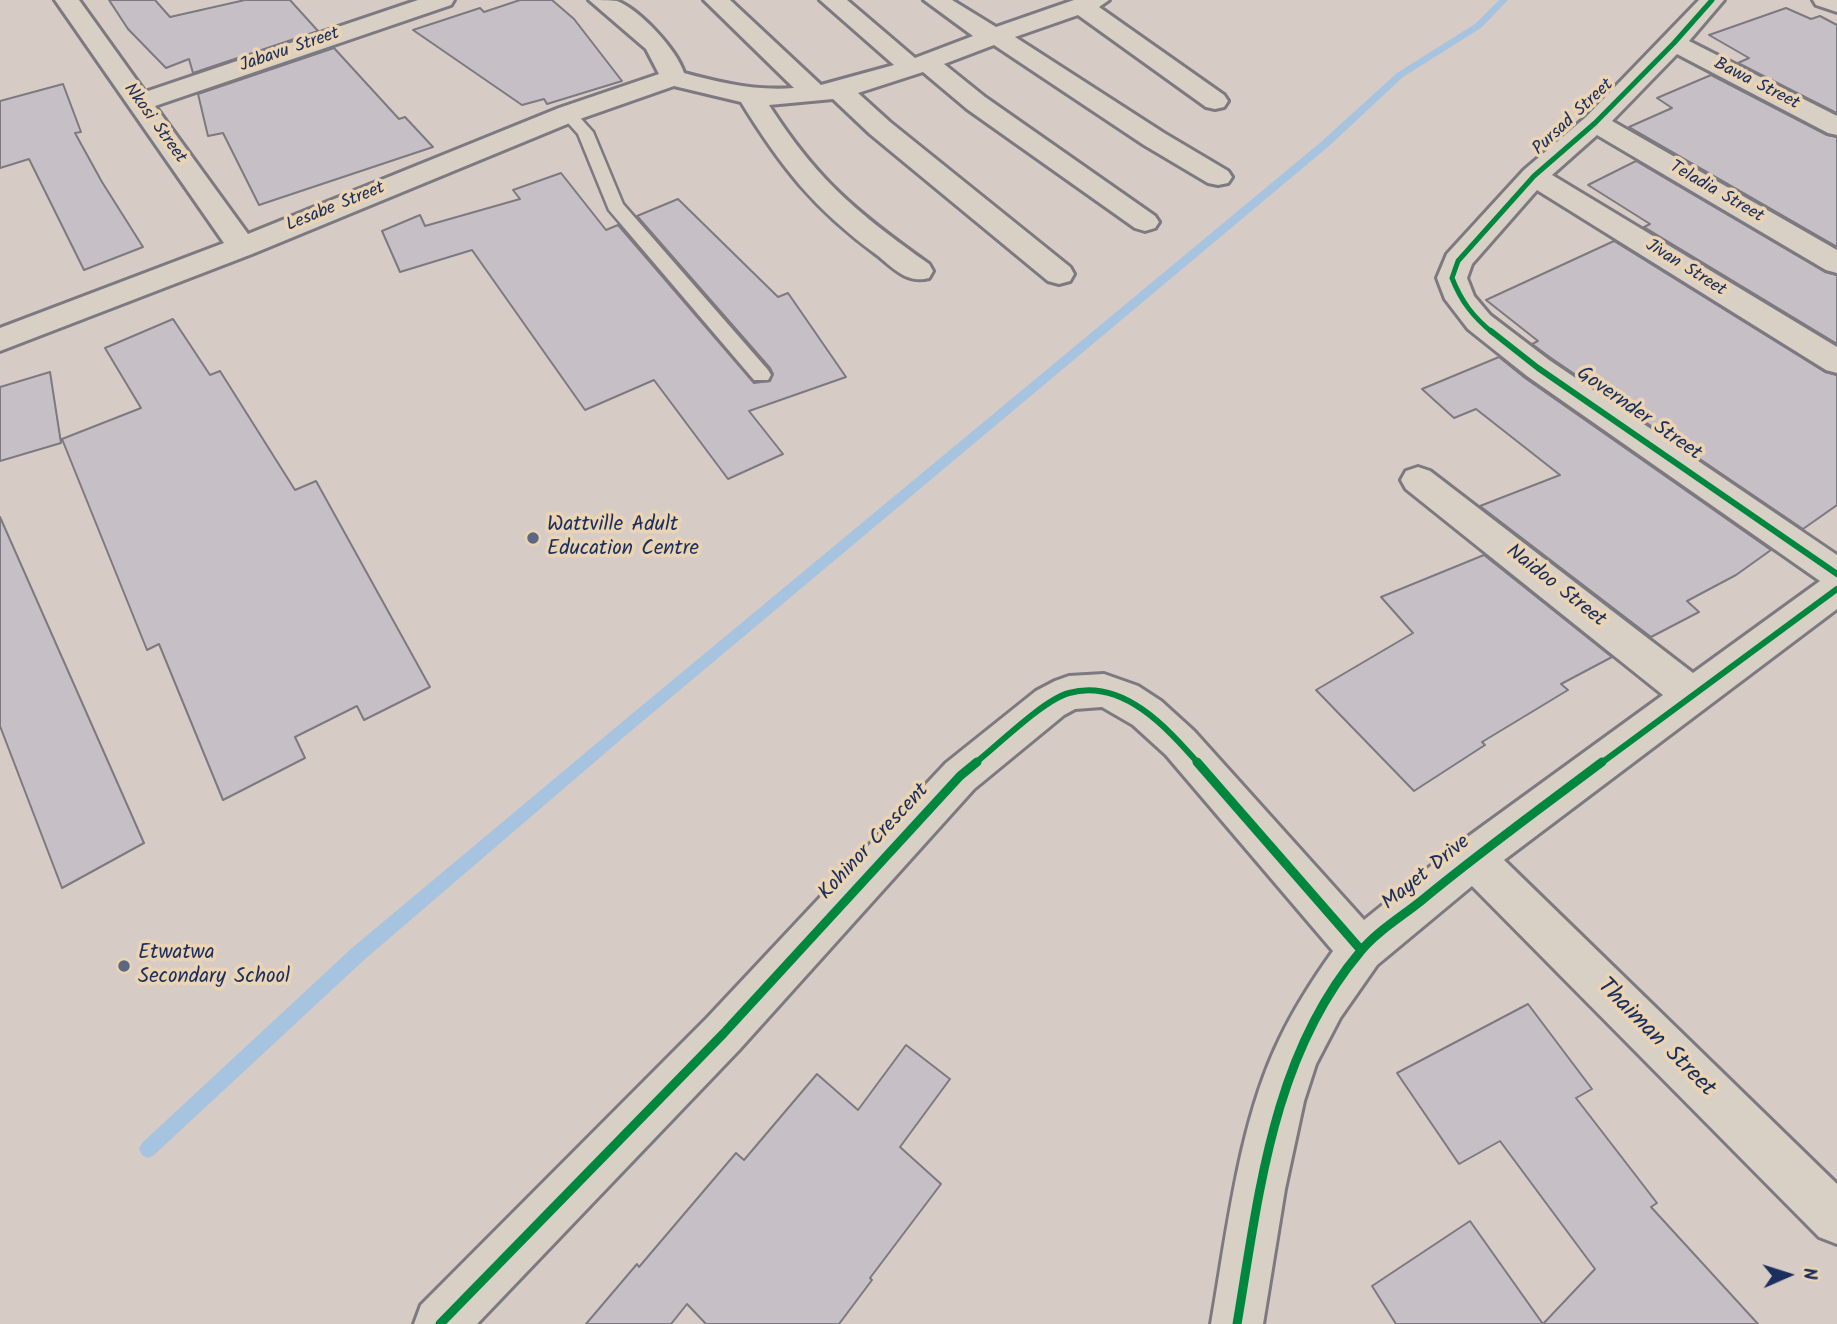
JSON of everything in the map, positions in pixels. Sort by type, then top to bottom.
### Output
[{"type":"street","name":"Nkosi Street","points":[[67,0],[242,247]]},
{"type":"street","name":"Jabavu Street","points":[[138,103],[442,0]]},
{"type":"street","points":[[601,0],[664,52],[671,65],[673,78],[750,96],[785,97],[827,92],[918,64],[1070,4],[1215,101]]},
{"type":"street","points":[[716,0],[827,92],[880,128],[1059,274]]},
{"type":"street","points":[[832,0],[918,64],[1146,222]]},
{"type":"street","points":[[936,0],[980,30],[996,35],[1217,177]]},
{"type":"street","name":"Pursad Street","points":[[1458,261],[1534,176],[1595,123],[1674,43],[1712,0]]},
{"type":"street","points":[[1825,0],[1837,5]]},
{"type":"street","name":"Bawa Street","points":[[1674,43],[1837,127]]},
{"type":"street","name":"Lesabe Street","points":[[0,340],[242,247],[568,114],[673,78]]},
{"type":"street","points":[[750,96],[795,165],[828,201],[870,237],[918,271]]},
{"type":"street","name":"Teladia Street","points":[[1595,123],[1837,263]]},
{"type":"street","name":"Jivan Street","points":[[1534,176],[1837,362]]},
{"type":"street","name":"Governder Street","points":[[1458,261],[1452,278],[1460,299],[1479,322],[1538,368],[1837,574]]},
{"type":"street","name":"Naidoo Street","points":[[1418,480],[1692,695]]},
{"type":"street","name":"Mayet Drive","points":[[1237,1324],[1280,1101],[1296,1055],[1324,1002],[1361,950],[1473,858],[1837,589]]},
{"type":"street","name":"Kohinor Crescent","points":[[440,1324],[723,1034],[960,776],[1050,703],[1069,693],[1104,690],[1124,698],[1147,713],[1180,743],[1361,950]]},
{"type":"street","name":"Thaiman Street","points":[[1473,858],[1837,1219]]},
{"type":"lane","points":[[568,114],[585,132],[615,206],[761,374]]},
{"type":"building","points":[[109,0],[155,0],[170,17],[245,0],[290,0],[318,31],[193,73],[189,59],[166,68],[128,29]]},
{"type":"building","points":[[520,0],[552,0],[574,19],[622,81],[547,104],[544,99],[522,105],[413,30],[480,8],[484,12]]},
{"type":"building","points":[[1786,8],[1811,19],[1820,16],[1837,25],[1837,113],[1738,63],[1749,58],[1709,35]]},
{"type":"building","points":[[334,48],[399,119],[405,117],[433,147],[259,205],[223,133],[208,136],[198,94]]},
{"type":"building","points":[[1711,75],[1827,135],[1837,137],[1837,247],[1629,127],[1672,108],[1657,98]]},
{"type":"building","points":[[63,84],[81,132],[75,133],[143,247],[84,270],[29,159],[0,168],[0,101]]},
{"type":"building","points":[[1636,161],[1825,272],[1837,275],[1837,344],[1644,227],[1650,224],[1588,185]]},
{"type":"building","points":[[561,173],[606,230],[618,225],[754,383],[770,381],[773,374],[770,368],[637,216],[678,199],[778,297],[788,293],[846,377],[749,411],[783,454],[728,479],[654,380],[585,410],[472,250],[400,272],[382,231],[420,215],[425,226],[520,199],[513,190]]},
{"type":"building","points":[[1614,241],[1825,372],[1837,375],[1837,505],[1803,529],[1551,358],[1532,344],[1538,341],[1486,300]]},
{"type":"building","points":[[173,319],[210,375],[220,371],[295,490],[316,481],[430,687],[364,720],[357,706],[295,737],[305,758],[223,800],[159,644],[147,650],[62,439],[141,408],[105,348]]},
{"type":"building","points":[[1499,357],[1771,550],[1736,575],[1687,601],[1699,612],[1651,637],[1480,506],[1560,475],[1476,409],[1454,418],[1422,389]]},
{"type":"building","points":[[50,372],[61,443],[0,461],[0,387]]},
{"type":"building","points":[[0,517],[144,843],[62,888],[0,726]]},
{"type":"building","points":[[1484,555],[1612,657],[1561,684],[1568,690],[1482,742],[1485,745],[1414,791],[1316,690],[1413,633],[1381,597]]},
{"type":"building","points":[[1528,1004],[1592,1089],[1576,1098],[1657,1203],[1651,1207],[1758,1324],[1543,1324],[1595,1269],[1500,1141],[1459,1164],[1397,1073]]},
{"type":"building","points":[[906,1045],[950,1079],[900,1147],[941,1184],[839,1324],[706,1324],[687,1304],[671,1324],[586,1324],[637,1264],[639,1267],[736,1153],[744,1160],[817,1074],[858,1110]]},
{"type":"building","points":[[1470,1221],[1543,1324],[1396,1324],[1372,1286]]},
{"type":"waterway","points":[[148,1149],[358,954],[1325,144],[1400,75],[1478,26],[1504,0]]},
{"type":"cycle path","points":[[1712,0],[1674,43],[1595,123],[1534,176],[1458,261],[1452,278],[1460,299],[1479,322],[1538,368],[1837,574]]},
{"type":"cycle path","points":[[1237,1324],[1260,1189],[1280,1101],[1296,1055],[1324,1002],[1361,950],[1473,858],[1837,589]]},
{"type":"cycle path","points":[[440,1324],[723,1034],[960,776],[1050,703],[1069,693],[1104,690],[1124,698],[1147,713],[1180,743],[1361,950]]},
{"type":"place","name":"Wattville Adult Education Centre","points":[[533,538]]},
{"type":"place","name":"Etwatwa Secondary School","points":[[124,966]]}]
